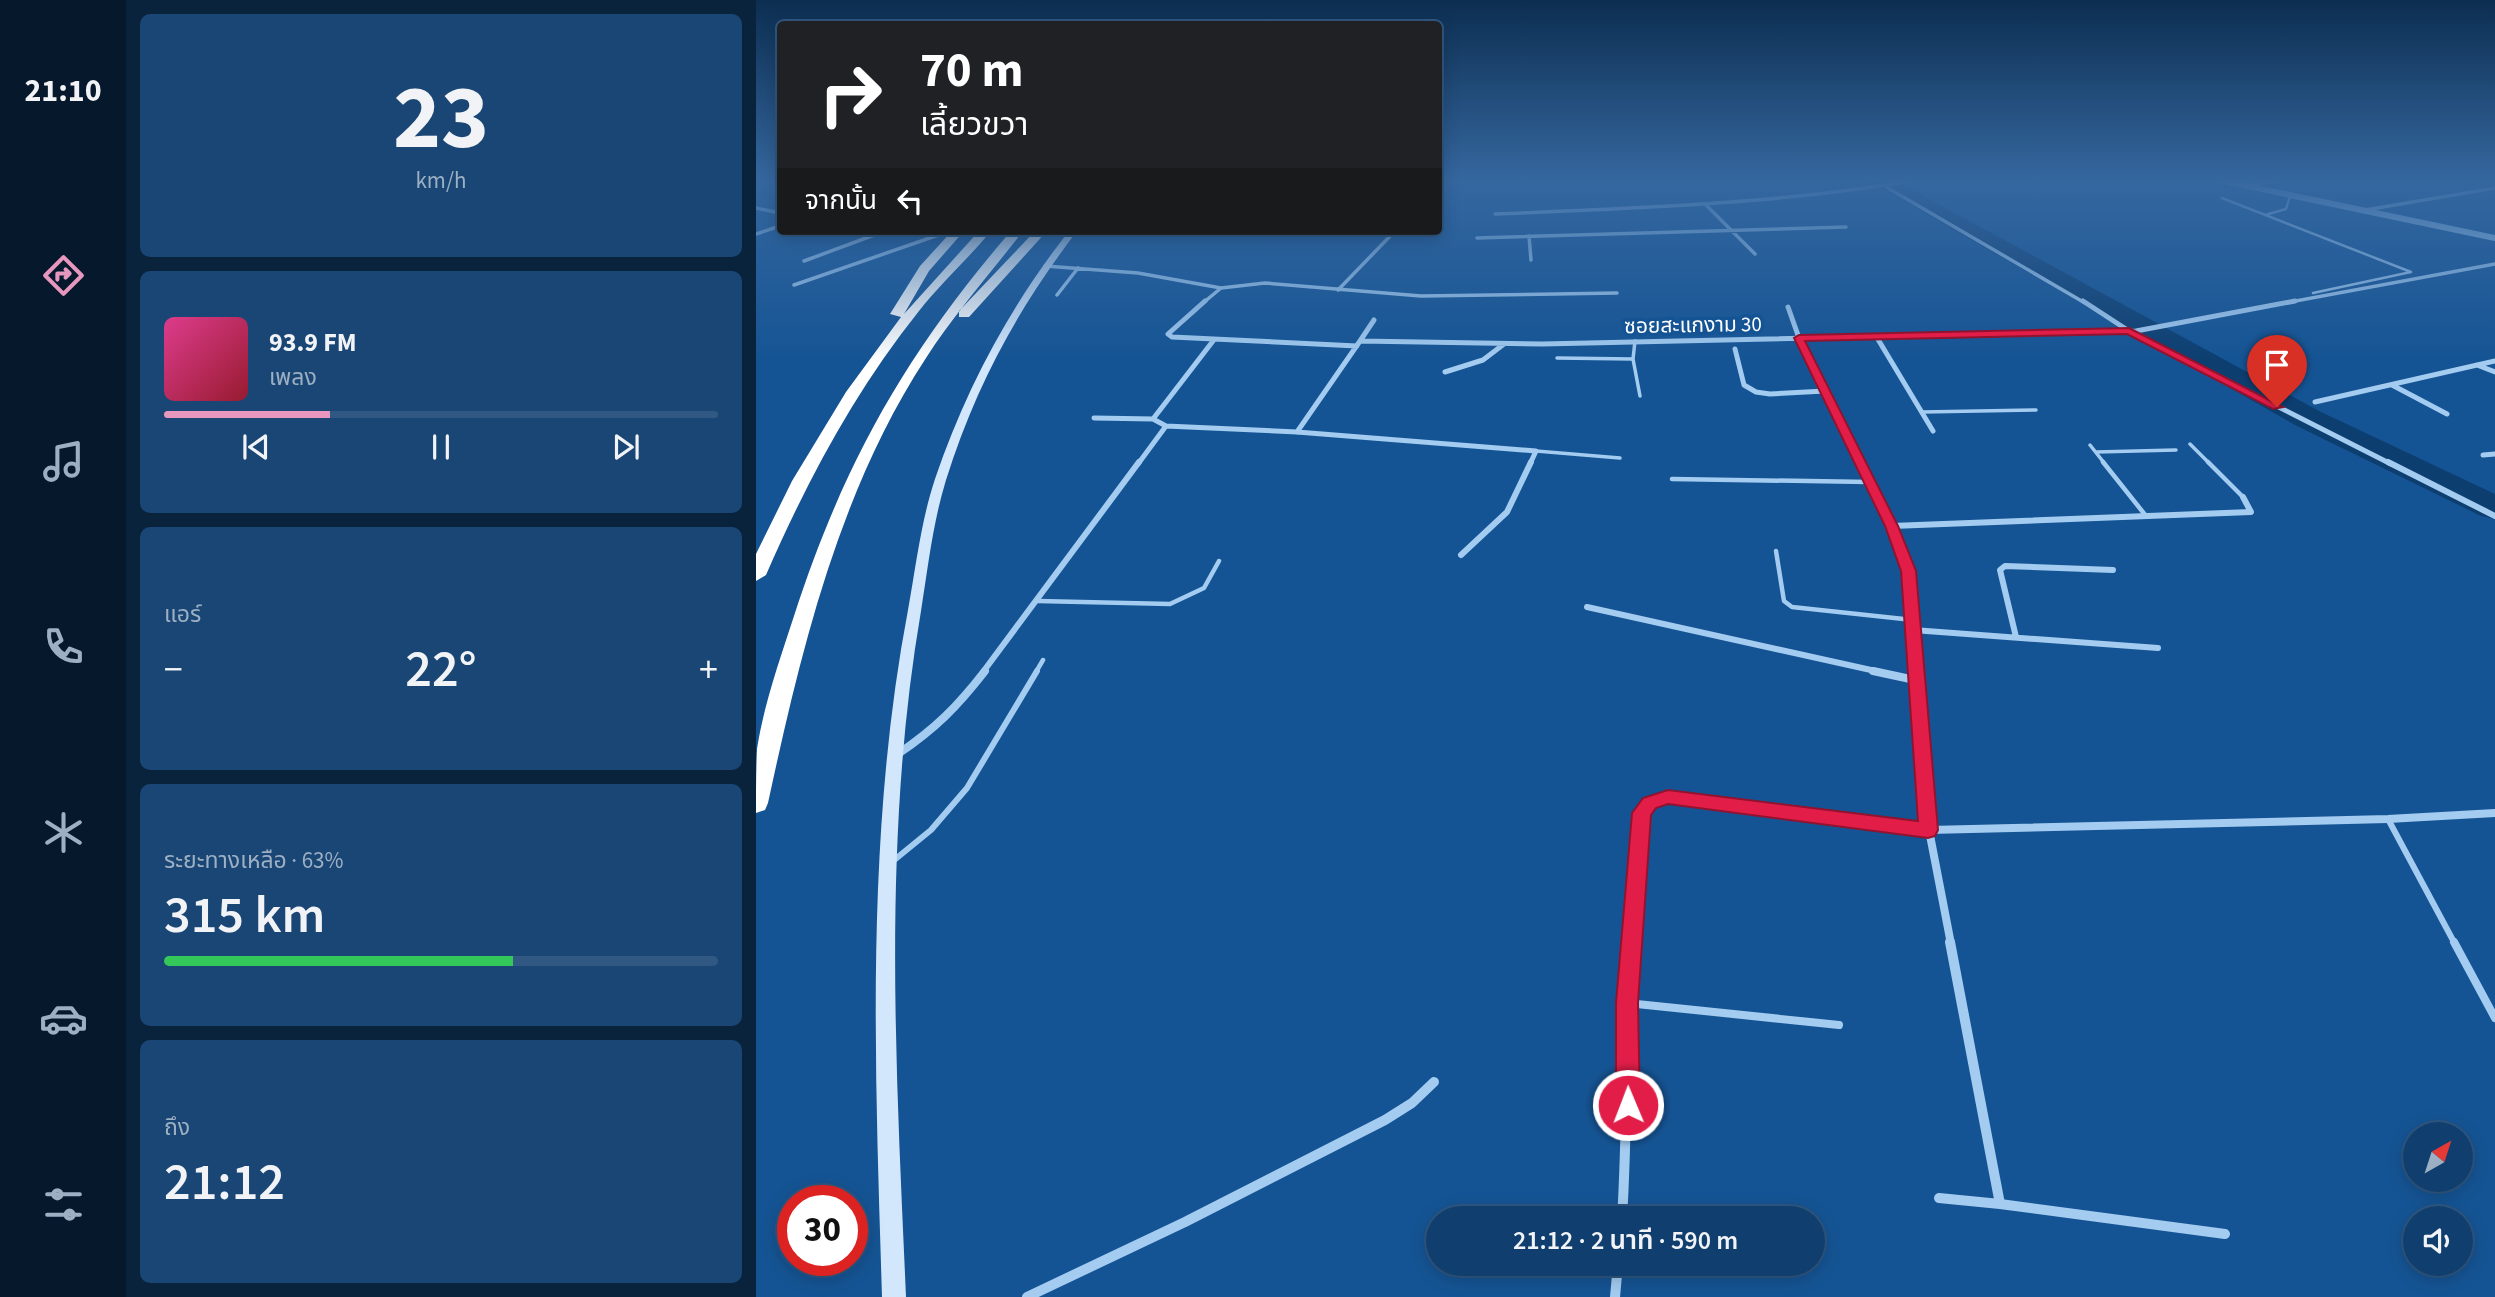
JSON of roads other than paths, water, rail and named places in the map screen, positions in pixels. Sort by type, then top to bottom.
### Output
[{"type":"highway","points":[[756,575],[804,474],[866,371],[915,282],[951,240]]},
{"type":"highway","points":[[866,371],[916,306],[977,240]]},
{"type":"highway","points":[[756,803],[780,688],[807,599],[834,524],[889,407],[949,311],[1010,240]]},
{"type":"highway","points":[[889,407],[964,314],[1033,240]]},
{"type":"main road","points":[[894,1297],[888,1114],[888,866],[903,653],[940,481],[985,367],[1044,266],[1066,240]]},
{"type":"street","points":[[804,261],[862,240]]},
{"type":"street","points":[[794,285],[925,240]]},
{"type":"street","points":[[1338,290],[1387,240]]},
{"type":"street","points":[[1529,240],[1531,260]]},
{"type":"street","points":[[1739,240],[1755,254]]},
{"type":"street","points":[[1978,240],[2129,331],[2495,516]]},
{"type":"street","name":"ซอยสะแกงาม 30","points":[[1221,288],[1209,294],[1168,334],[1213,341],[1504,344],[2136,331],[2495,264]]},
{"type":"street","points":[[1044,266],[1138,273],[1221,288],[1265,283],[1421,296],[1617,293]]},
{"type":"street","points":[[1057,295],[1078,268]]},
{"type":"street","points":[[1788,307],[1799,338],[1892,526],[1909,571],[1928,830],[2000,1204]]},
{"type":"street","points":[[1297,432],[1374,320]]},
{"type":"street","points":[[1876,337],[1933,430]]},
{"type":"street","points":[[1153,419],[1213,341]]},
{"type":"street","points":[[1445,372],[1483,360],[1504,344]]},
{"type":"street","points":[[1735,349],[1744,384],[1756,392],[1825,391]]},
{"type":"street","points":[[2315,402],[2495,361]]},
{"type":"street","points":[[2477,365],[2495,372]]},
{"type":"street","points":[[2391,384],[2447,414]]},
{"type":"street","points":[[1094,418],[1153,419],[1166,426],[1297,432],[1536,451],[1507,512],[1461,555]]},
{"type":"street","points":[[894,756],[935,729],[957,708],[1166,426]]},
{"type":"street","points":[[2483,455],[2495,454]]},
{"type":"street","points":[[1892,526],[2251,512],[2243,497]]},
{"type":"street","points":[[2016,637],[2000,570],[2005,566],[2113,570]]},
{"type":"street","points":[[1587,607],[1915,680]]},
{"type":"street","points":[[1913,625],[2016,637],[2158,648]]},
{"type":"street","points":[[1623,1206],[1628,1131],[1627,1003],[1642,813],[1649,803],[1668,797],[1928,830],[2388,819],[2495,813]]},
{"type":"street","points":[[1027,1297],[1185,1222],[1385,1120],[1412,1102],[1434,1082]]},
{"type":"street","points":[[1939,1198],[2225,1234]]},
{"type":"street","points":[[1615,1297],[1617,1276]]},
{"type":"lane","points":[[2313,293],[2411,272],[2328,240]]},
{"type":"lane","points":[[1635,341],[1633,359],[1640,396]]},
{"type":"lane","points":[[1557,358],[1633,359]]},
{"type":"lane","points":[[1922,412],[2036,410]]},
{"type":"lane","points":[[2190,444],[2243,497]]},
{"type":"lane","points":[[2090,445],[2146,516]]},
{"type":"lane","points":[[2096,452],[2176,450]]},
{"type":"lane","points":[[1536,451],[1620,457]]},
{"type":"lane","points":[[1672,480],[1869,482]]},
{"type":"lane","points":[[1776,551],[1784,601],[1792,607],[1913,625]]},
{"type":"lane","points":[[1038,601],[1170,604],[1204,588],[1219,561]]},
{"type":"lane","points":[[888,866],[931,830],[967,788],[1043,660]]},
{"type":"lane","points":[[2388,819],[2495,1018]]},
{"type":"lane","points":[[1627,1003],[1839,1025]]},
{"type":"waterway","points":[[1985,240],[2307,418],[2495,508]]}]
